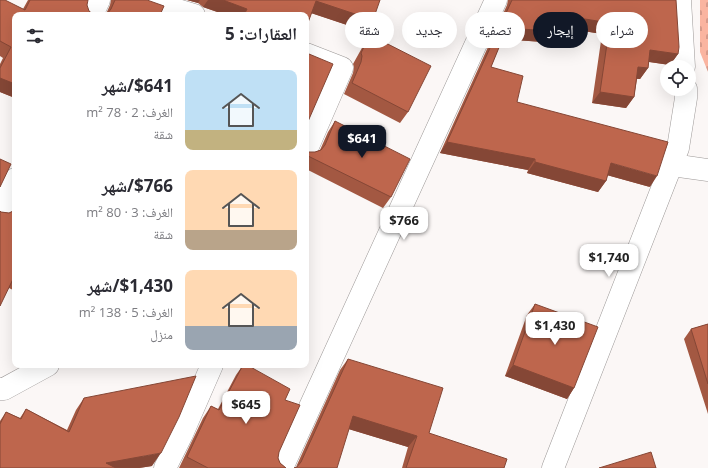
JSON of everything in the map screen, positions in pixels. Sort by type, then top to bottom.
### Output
[{"type":"street","points":[[94,12],[100,0]]},
{"type":"street","points":[[144,0],[184,12]]},
{"type":"street","points":[[282,468],[496,0]]},
{"type":"street","points":[[680,0],[684,60]]},
{"type":"street","points":[[309,55],[342,68],[309,144]]},
{"type":"street","points":[[553,468],[672,165],[678,148],[686,96]]},
{"type":"street","points":[[672,165],[708,170]]},
{"type":"street","points":[[0,211],[12,185]]},
{"type":"street","points":[[1,392],[43,368]]},
{"type":"street","points":[[165,468],[182,434],[211,368]]},
{"type":"green space","points":[[700,0],[708,0],[708,72],[700,52]]},
{"type":"building","points":[[0,0],[5,0],[25,10],[30,0],[88,0],[87,5],[90,12],[12,12],[12,83],[0,78],[0,68],[11,47],[0,41]]},
{"type":"building","points":[[115,0],[147,0],[164,6],[161,12],[109,12]]},
{"type":"building","points":[[223,0],[380,0],[376,12],[349,12],[316,1],[309,20],[309,12],[246,12],[247,9]]},
{"type":"building","points":[[512,0],[676,0],[679,47],[678,54],[650,50],[648,68],[638,67],[634,97],[600,92],[606,48],[648,48],[648,12],[596,12],[596,21],[588,20],[588,12],[533,12],[533,30],[525,29],[525,12],[507,12]]},
{"type":"building","points":[[394,47],[431,66],[408,112],[352,83],[361,62],[361,53],[364,48]]},
{"type":"building","points":[[490,48],[499,48],[491,67],[523,76],[517,102],[668,142],[657,176],[611,163],[606,181],[535,162],[535,159],[447,142]]},
{"type":"building","points":[[309,54],[333,64],[309,119]]},
{"type":"building","points":[[335,121],[410,159],[391,197],[309,156],[309,152],[321,150],[325,145]]},
{"type":"building","points":[[0,159],[11,164],[0,187]]},
{"type":"building","points":[[0,211],[9,213],[12,212],[12,281],[0,306]]},
{"type":"building","points":[[535,304],[598,327],[574,388],[513,365]]},
{"type":"building","points":[[708,324],[708,384],[691,329]]},
{"type":"building","points":[[348,359],[443,388],[429,433],[507,459],[504,468],[406,468],[417,436],[353,416],[337,468],[294,468],[301,462]]},
{"type":"building","points":[[241,368],[252,368],[290,389],[285,400],[300,405],[279,452],[278,458],[280,463],[286,468],[208,468],[187,457],[211,406],[219,410]]},
{"type":"building","points":[[196,376],[179,417],[161,453],[106,463],[116,468],[0,468],[0,424],[6,412],[21,419],[26,409],[69,432],[84,398]]},
{"type":"building","points":[[651,452],[656,468],[599,468]]}]
